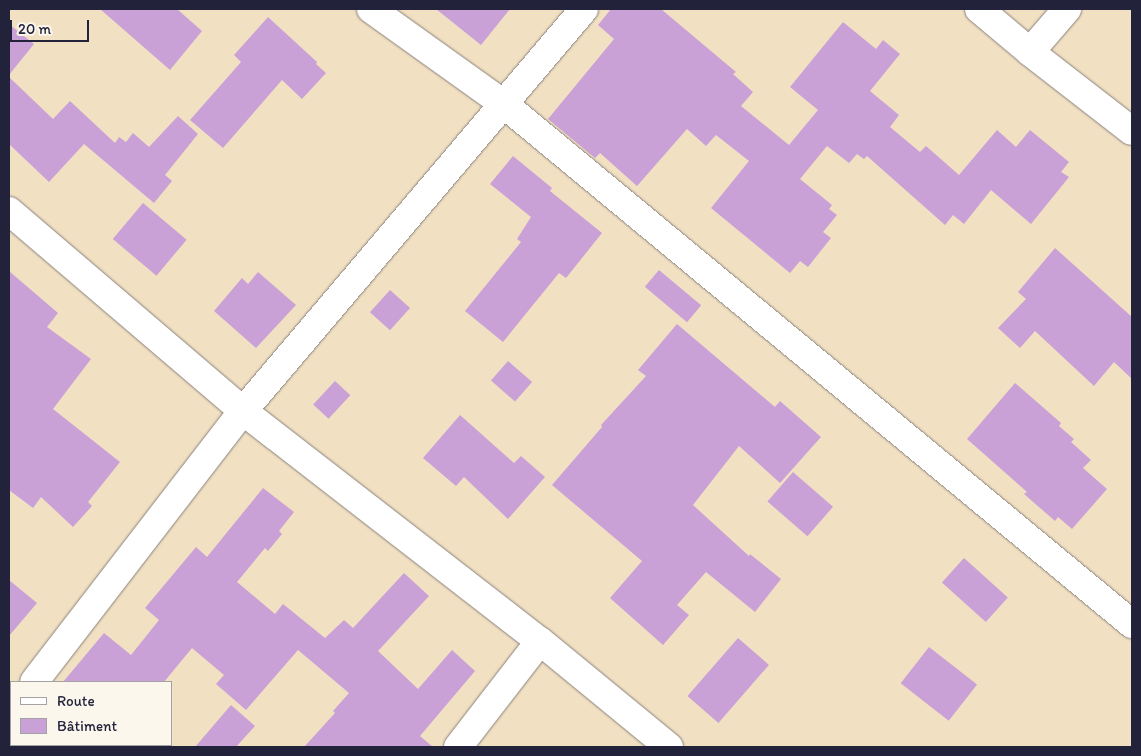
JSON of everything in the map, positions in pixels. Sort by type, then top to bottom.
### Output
[{"type":"street","points":[[371,9],[505,105],[1132,624]]},
{"type":"street","points":[[35,681],[243,411],[505,105],[584,9]]},
{"type":"street","points":[[979,9],[1030,52],[1132,131]]},
{"type":"street","points":[[1030,52],[1067,9]]},
{"type":"street","points":[[9,211],[243,411],[540,641],[669,747]]},
{"type":"street","points":[[458,747],[540,641]]},
{"type":"street","points":[[9,715],[10,710]]},
{"type":"building","points":[[100,9],[177,9],[202,31],[170,70]]},
{"type":"building","points":[[436,9],[510,9],[481,45]]},
{"type":"building","points":[[611,9],[661,9],[736,72],[733,74],[753,92],[741,106],[789,145],[818,110],[790,87],[843,22],[876,49],[883,40],[900,54],[870,91],[899,115],[890,127],[920,152],[926,146],[959,175],[997,130],[1016,147],[1030,130],[1069,162],[1061,172],[1069,177],[1031,224],[991,190],[964,224],[953,215],[945,225],[867,156],[864,159],[857,154],[849,163],[827,146],[800,179],[832,205],[829,209],[837,215],[823,232],[831,238],[808,267],[800,261],[790,273],[711,208],[749,161],[716,135],[706,146],[687,129],[637,186],[600,153],[595,158],[548,119],[614,39],[598,25]]},
{"type":"building","points":[[268,17],[317,62],[316,64],[326,73],[302,99],[282,80],[223,148],[190,120],[241,62],[234,55]]},
{"type":"building","points":[[9,24],[34,44],[9,75]]},
{"type":"building","points":[[9,77],[53,119],[70,101],[115,143],[119,137],[126,142],[133,133],[149,147],[178,116],[198,134],[165,175],[172,181],[154,203],[84,144],[49,182],[9,144]]},
{"type":"building","points":[[513,156],[552,188],[550,191],[602,233],[566,278],[559,273],[503,342],[465,311],[521,242],[517,239],[531,217],[490,184]]},
{"type":"building","points":[[143,203],[187,240],[156,276],[113,239]]},
{"type":"building","points":[[1055,248],[1132,317],[1132,379],[1114,362],[1094,386],[1035,331],[1020,348],[998,328],[1026,299],[1018,292]]},
{"type":"building","points":[[659,270],[701,305],[687,322],[645,287]]},
{"type":"building","points":[[9,271],[58,313],[47,327],[91,359],[53,409],[120,462],[88,502],[92,506],[73,527],[41,497],[33,508],[9,490]]},
{"type":"building","points":[[258,272],[296,305],[256,348],[214,311],[242,278],[248,284]]},
{"type":"building","points":[[390,290],[410,308],[390,330],[370,312]]},
{"type":"building","points":[[677,324],[775,407],[780,401],[821,437],[780,483],[739,446],[693,505],[749,556],[750,554],[781,579],[755,612],[706,572],[677,605],[689,615],[663,645],[610,598],[642,561],[552,485],[602,427],[601,425],[646,376],[638,370]]},
{"type":"building","points":[[508,361],[532,382],[515,402],[491,381]]},
{"type":"building","points":[[335,381],[350,395],[329,419],[313,404]]},
{"type":"building","points":[[1015,383],[1061,423],[1059,426],[1074,439],[1071,442],[1091,460],[1083,468],[1107,489],[1072,529],[1058,517],[1055,521],[1024,494],[1027,492],[967,439]]},
{"type":"building","points":[[460,415],[514,463],[521,456],[545,477],[508,519],[464,477],[456,486],[423,458]]},
{"type":"building","points":[[793,472],[833,507],[807,536],[767,501]]},
{"type":"building","points":[[263,488],[294,512],[279,531],[282,534],[268,551],[265,548],[237,582],[275,614],[283,604],[325,638],[344,620],[353,628],[404,573],[429,596],[378,651],[418,689],[452,650],[475,671],[420,736],[433,747],[304,747],[335,713],[333,711],[349,693],[298,650],[246,710],[216,684],[224,675],[192,648],[165,681],[64,681],[104,633],[131,655],[159,620],[145,608],[196,547],[207,557]]},
{"type":"building","points":[[964,558],[1008,597],[986,622],[942,583]]},
{"type":"building","points":[[9,580],[37,603],[9,636]]},
{"type":"building","points":[[738,638],[769,665],[718,723],[687,696]]},
{"type":"building","points":[[929,647],[977,685],[949,721],[901,683]]},
{"type":"building","points":[[231,705],[255,726],[236,747],[195,747]]}]
